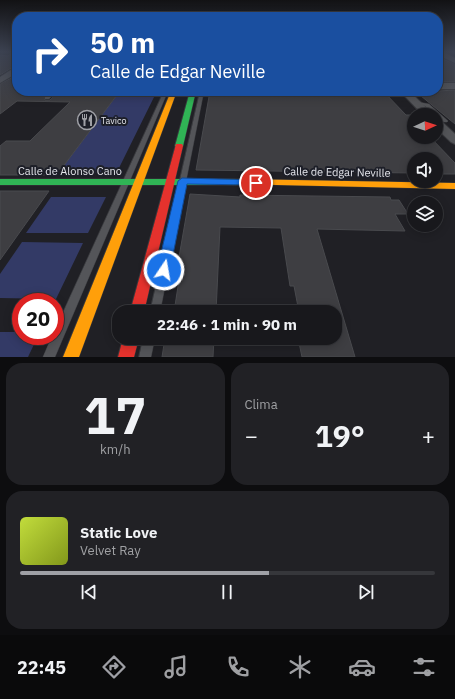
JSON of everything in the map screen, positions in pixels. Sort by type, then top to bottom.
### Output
[{"type":"main road","points":[[71,357],[172,96]]},
{"type":"main road","points":[[140,305],[193,96]]},
{"type":"main road","name":"Calle de Alonso Cano","points":[[0,182],[139,183],[170,181]]},
{"type":"main road","name":"Calle de Edgar Neville","points":[[170,181],[455,186]]},
{"type":"main road","points":[[126,357],[129,345]]},
{"type":"street","points":[[0,81],[12,73]]},
{"type":"street","points":[[0,81],[12,82]]},
{"type":"street","points":[[443,86],[455,86]]},
{"type":"street","points":[[409,96],[421,108]]},
{"type":"street","points":[[446,127],[455,140]]},
{"type":"lane","points":[[49,357],[164,96]]},
{"type":"lane","points":[[156,305],[201,96]]},
{"type":"lane","points":[[415,102],[426,105],[446,127]]},
{"type":"lane","points":[[145,357],[148,345]]},
{"type":"shaded area","points":[[116,96],[155,96],[119,168],[108,173],[79,173],[73,169],[62,168]]},
{"type":"shaded area","points":[[51,197],[106,197],[88,233],[26,233]]},
{"type":"shaded area","points":[[22,242],[83,243],[59,293],[12,293],[12,298],[0,298],[0,274]]},
{"type":"shaded area","points":[[0,332],[12,332],[12,345],[34,345],[28,357],[0,357]]},
{"type":"building","points":[[0,69],[10,69],[0,75]]},
{"type":"building","points":[[443,69],[455,69],[455,82],[443,82]]},
{"type":"building","points":[[12,78],[12,96],[44,96],[45,100],[50,100],[54,96],[116,96],[62,168],[44,175],[0,175],[0,146],[6,141],[30,141],[70,102],[17,101],[0,114],[0,84]]},
{"type":"building","points":[[455,90],[455,124],[443,114],[443,108],[436,108],[421,96],[443,96],[443,91]]},
{"type":"building","points":[[209,96],[388,96],[407,115],[407,144],[437,144],[455,163],[455,174],[443,174],[443,152],[407,152],[407,173],[196,170]]},
{"type":"building","points":[[0,191],[49,191],[0,260]]},
{"type":"building","points":[[190,194],[240,197],[240,195],[390,197],[391,200],[399,200],[407,212],[407,214],[395,214],[405,231],[317,229],[340,305],[298,305],[294,286],[290,286],[281,228],[220,227],[216,305],[175,305],[179,280],[175,280]]},
{"type":"building","points":[[342,313],[355,357],[302,357],[299,345],[342,345]]},
{"type":"building","points":[[164,345],[214,345],[213,357],[162,357]]},
{"type":"traffic: fast","points":[[179,146],[192,96]]},
{"type":"traffic: fast","points":[[0,182],[240,182]]},
{"type":"traffic: slow","points":[[71,357],[172,96]]},
{"type":"traffic: slow","points":[[240,182],[455,186]]},
{"type":"traffic: jam","points":[[139,305],[179,146]]},
{"type":"traffic: jam","points":[[126,357],[129,345]]},
{"type":"place","name":"Tavico","points":[[87,120]]},
{"type":"route","points":[[164,270],[182,181],[256,183]]}]
